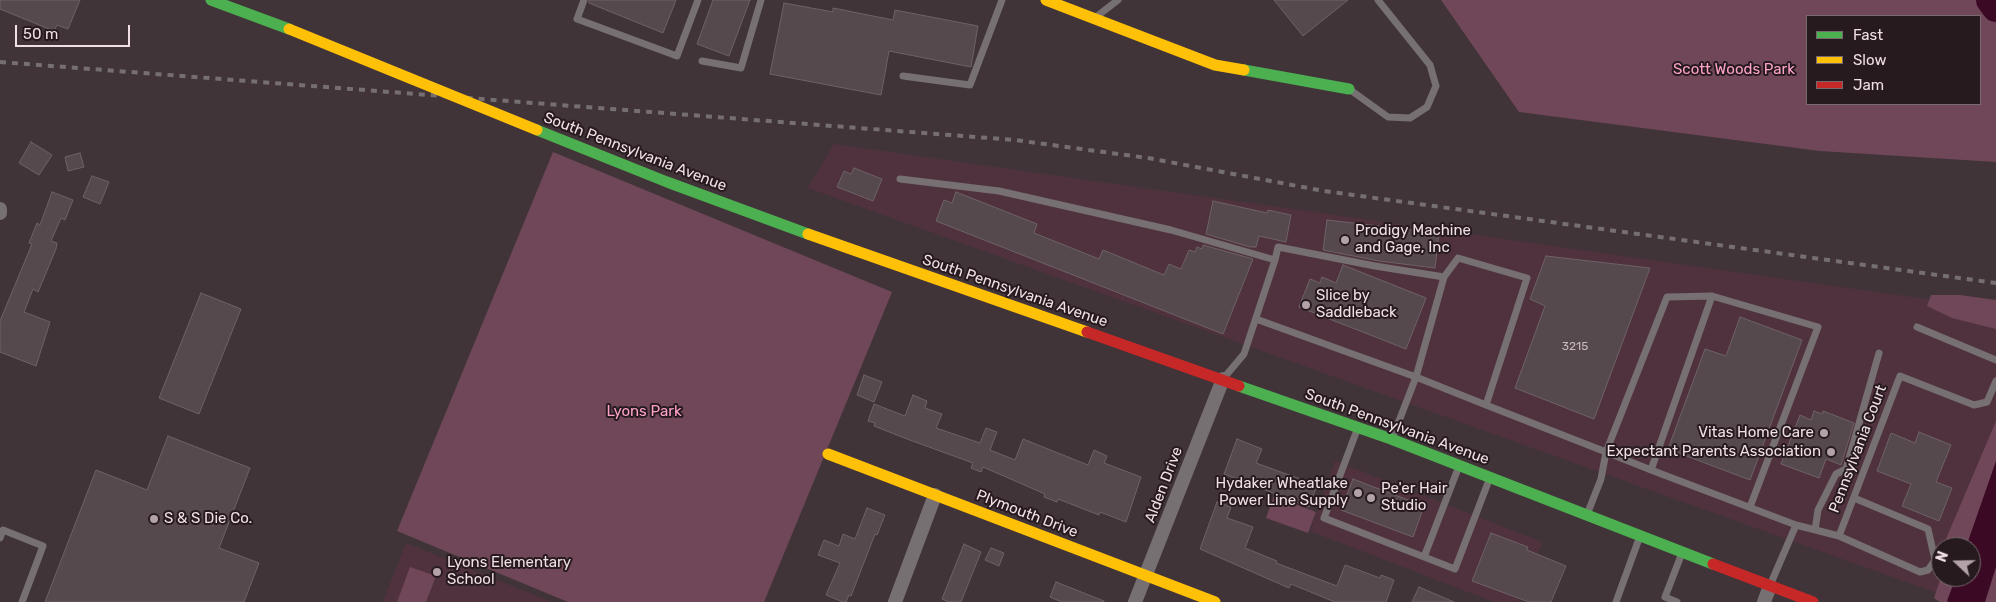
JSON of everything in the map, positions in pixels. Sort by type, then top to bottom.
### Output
[{"type":"main road","points":[[1046,0],[1215,65],[1349,89]]},
{"type":"main road","name":"South Pennsylvania Avenue","points":[[218,1],[667,182],[801,232],[1391,439],[1813,602]]},
{"type":"main road","name":"Plymouth Drive","points":[[828,454],[1215,602]]},
{"type":"street","name":"Alden Drive","points":[[1135,602],[1223,379]]},
{"type":"street","points":[[895,602],[936,495]]},
{"type":"street","points":[[1764,602],[1770,586]]},
{"type":"lane","points":[[584,0],[577,19],[677,56],[698,0]]},
{"type":"lane","points":[[702,61],[741,68],[761,0]]},
{"type":"lane","points":[[903,76],[970,85],[1002,0]]},
{"type":"lane","points":[[1095,18],[1118,0]]},
{"type":"lane","points":[[1349,89],[1388,117],[1410,118],[1427,107],[1436,86],[1430,65],[1378,0]]},
{"type":"lane","points":[[900,180],[1009,193],[1171,230],[1275,260]]},
{"type":"lane","points":[[1223,379],[1244,354],[1278,247],[1444,277]]},
{"type":"lane","points":[[1391,439],[1416,377],[1444,277],[1458,258],[1527,278],[1486,405]]},
{"type":"lane","points":[[1651,470],[1712,296]]},
{"type":"lane","points":[[1587,515],[1601,479],[1606,452],[1667,297],[1712,296],[1818,327],[1750,507]]},
{"type":"lane","name":"Pennsylvania Court","points":[[1256,319],[1416,377],[1796,525],[1839,536],[1900,376],[1974,404],[1987,402],[1996,382]]},
{"type":"lane","points":[[1917,327],[1996,360]]},
{"type":"lane","points":[[1815,530],[1818,510],[1836,474],[1846,469],[1879,353]]},
{"type":"lane","points":[[1358,428],[1324,518],[1454,569],[1490,477]]},
{"type":"lane","points":[[1424,557],[1459,465]]},
{"type":"lane","points":[[1839,536],[1920,572],[1928,570],[1935,560],[1928,529],[1854,498]]},
{"type":"lane","points":[[1770,586],[1796,525]]},
{"type":"lane","points":[[0,538],[3,530],[42,546],[22,602]]},
{"type":"lane","points":[[1616,602],[1640,535]]},
{"type":"lane","points":[[1676,602],[1665,597],[1682,552]]},
{"type":"shaded area","points":[[834,144],[1996,309],[1996,602],[1962,602],[808,188]]},
{"type":"shaded area","points":[[1335,461],[1542,542],[1518,602],[1494,602],[1310,531]]},
{"type":"shaded area","points":[[1996,461],[1996,567],[1985,602],[1949,602],[1947,601],[1952,587],[1981,587],[1981,537],[1969,537]]},
{"type":"shaded area","name":"Lyons Elementary School","points":[[406,543],[552,602],[383,602]]},
{"type":"green space","name":"Scott Woods Park","points":[[1441,0],[1996,0],[1996,162],[1820,151],[1519,112]]},
{"type":"green space","name":"Lyons Park","points":[[553,152],[892,292],[764,602],[568,602],[397,531]]},
{"type":"green space","points":[[1931,295],[1960,295],[1996,300],[1996,329],[1952,318],[1927,306]]},
{"type":"green space","points":[[1996,421],[1996,602],[1940,602],[1934,598],[1938,587],[1981,587],[1981,537],[1947,537]]},
{"type":"green space","points":[[1274,496],[1316,512],[1308,533],[1266,518]]},
{"type":"green space","points":[[410,567],[436,576],[426,602],[397,602]]},
{"type":"building","points":[[0,0],[80,0],[68,29],[57,25],[54,31],[0,9]]},
{"type":"building","points":[[589,0],[676,0],[663,33],[589,3]]},
{"type":"building","points":[[713,0],[750,0],[729,56],[697,44]]},
{"type":"building","points":[[1274,0],[1348,0],[1303,36]]},
{"type":"building","points":[[784,3],[833,12],[833,8],[893,20],[895,10],[978,26],[971,67],[889,51],[881,95],[770,74]]},
{"type":"building","points":[[31,142],[52,155],[39,175],[19,163]]},
{"type":"building","points":[[80,153],[84,167],[68,171],[65,157]]},
{"type":"building","points":[[854,168],[882,179],[873,201],[837,187],[844,171],[851,174]]},
{"type":"building","points":[[92,176],[109,182],[100,204],[83,197]]},
{"type":"building","points":[[52,192],[73,200],[65,220],[61,218],[51,241],[57,243],[56,249],[38,292],[33,289],[24,312],[50,322],[36,366],[0,352],[0,321],[32,244],[29,243],[37,223],[40,225]]},
{"type":"building","points":[[956,192],[1037,224],[1034,233],[1099,259],[1103,250],[1164,275],[1169,264],[1181,269],[1189,250],[1195,252],[1197,247],[1202,249],[1203,245],[1253,259],[1223,334],[936,221],[944,200],[952,203]]},
{"type":"building","points":[[1213,201],[1267,213],[1268,210],[1291,215],[1286,242],[1259,236],[1256,247],[1250,247],[1206,234]]},
{"type":"building","points":[[1327,220],[1439,233],[1435,268],[1379,261],[1323,250]]},
{"type":"building","points":[[1546,256],[1650,268],[1594,419],[1515,388],[1545,306],[1530,299]]},
{"type":"building","points":[[1343,265],[1426,298],[1406,349],[1299,307],[1310,279],[1320,283],[1322,277],[1336,283]]},
{"type":"building","points":[[201,293],[241,309],[199,414],[159,398]]},
{"type":"building","points":[[1740,317],[1802,340],[1750,480],[1668,449],[1705,349],[1726,356]]},
{"type":"building","points":[[864,375],[882,382],[874,402],[857,395]]},
{"type":"building","points":[[913,395],[927,401],[925,408],[942,414],[936,428],[980,443],[986,428],[997,432],[990,450],[1015,460],[1023,439],[1088,465],[1094,450],[1107,456],[1104,463],[1141,477],[1126,522],[1100,512],[1099,515],[1058,499],[1057,502],[1044,497],[1045,494],[983,467],[981,472],[971,468],[973,463],[874,426],[875,423],[868,421],[874,404],[905,416]]},
{"type":"building","points":[[1814,411],[1822,414],[1823,411],[1854,423],[1841,465],[1826,459],[1819,478],[1781,464],[1800,415],[1811,420]]},
{"type":"building","points":[[1919,432],[1951,445],[1936,482],[1952,488],[1939,521],[1902,506],[1911,484],[1877,471],[1891,433],[1915,443]]},
{"type":"building","name":"S & S Die Co.","points":[[168,436],[250,468],[219,548],[259,563],[244,602],[45,602],[96,470],[147,490]]},
{"type":"building","points":[[1237,439],[1262,449],[1256,463],[1317,485],[1309,507],[1224,474]]},
{"type":"building","points":[[1353,479],[1424,506],[1413,537],[1341,510]]},
{"type":"building","points":[[1217,502],[1231,507],[1227,518],[1253,527],[1245,548],[1277,561],[1276,563],[1337,586],[1345,565],[1380,578],[1381,575],[1394,580],[1386,602],[1335,602],[1291,584],[1289,588],[1200,549]]},
{"type":"building","points":[[867,508],[885,515],[877,535],[875,534],[851,596],[849,595],[846,602],[843,602],[826,595],[840,563],[818,555],[824,540],[839,546],[843,534],[855,539]]},
{"type":"building","points":[[1491,533],[1528,547],[1527,550],[1566,566],[1551,602],[1529,602],[1472,581]]},
{"type":"building","points":[[964,544],[981,552],[961,602],[949,602],[942,599]]},
{"type":"building","points":[[991,548],[1004,553],[999,566],[985,560]]},
{"type":"building","points":[[1056,582],[1104,602],[1062,602],[1050,597]]},
{"type":"building","points":[[1419,587],[1454,602],[1412,602]]},
{"type":"waterway","points":[[1990,0],[1996,8]]},
{"type":"railway","points":[[0,62],[1015,140],[1148,158],[1324,191],[1996,283]]},
{"type":"traffic: fast","points":[[211,0],[289,29]]},
{"type":"traffic: fast","points":[[1244,70],[1349,89]]},
{"type":"traffic: fast","points":[[537,130],[667,182],[808,234]]},
{"type":"traffic: fast","points":[[1239,386],[1391,439],[1713,564]]},
{"type":"traffic: slow","points":[[1046,0],[1215,65],[1244,70]]},
{"type":"traffic: slow","points":[[289,29],[537,130]]},
{"type":"traffic: slow","points":[[808,234],[1087,332]]},
{"type":"traffic: slow","points":[[828,454],[1215,602]]},
{"type":"traffic: jam","points":[[1087,332],[1239,386]]},
{"type":"traffic: jam","points":[[1713,564],[1813,602]]},
{"type":"place","name":"Prodigy Machine and Gage, Inc","points":[[1345,240]]},
{"type":"place","name":"Slice by Saddleback","points":[[1306,305]]},
{"type":"place","name":"Vitas Home Care","points":[[1824,433]]},
{"type":"place","name":"Expectant Parents Association","points":[[1831,452]]},
{"type":"place","name":"Hydaker Wheatlake Power Line Supply","points":[[1358,493]]},
{"type":"place","name":"Pe'er Hair Studio","points":[[1371,498]]},
{"type":"place","name":"S & S Die Co.","points":[[154,519]]},
{"type":"place","name":"Lyons Elementary School","points":[[437,572]]}]
